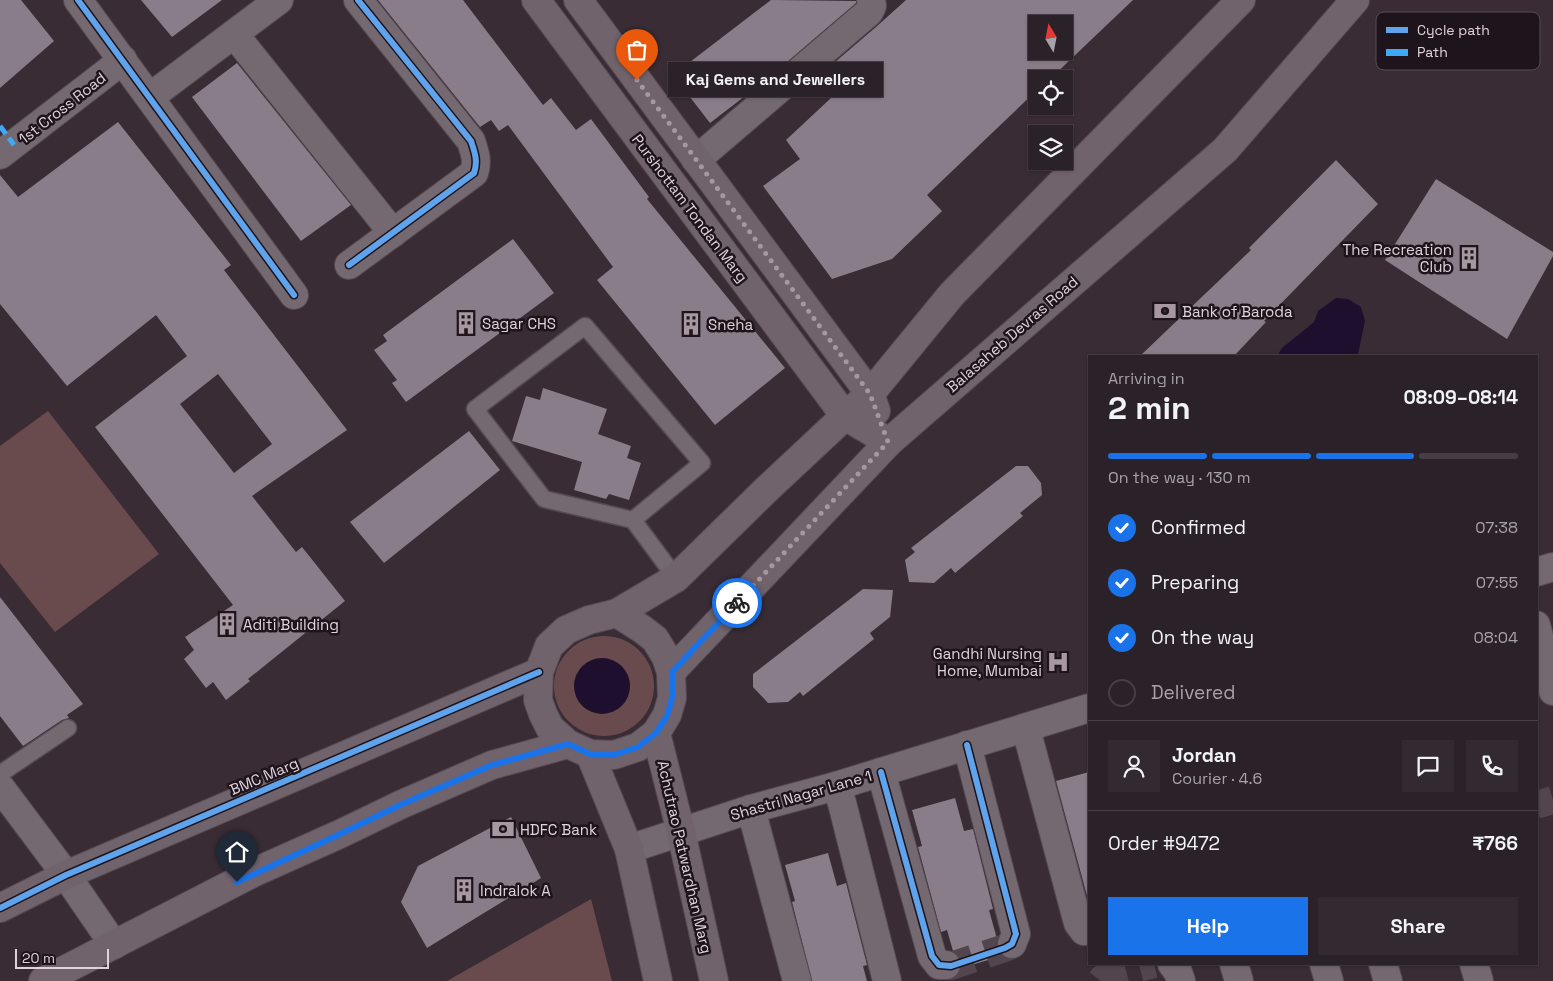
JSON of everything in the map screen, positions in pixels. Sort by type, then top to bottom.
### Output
[{"type":"main road","name":"Purshottam Tondan Marg","points":[[536,0],[844,416]]},
{"type":"main road","points":[[578,0],[870,394],[888,442]]},
{"type":"main road","points":[[658,981],[629,849],[579,749],[550,728],[538,700],[539,672],[549,646],[566,630],[589,620],[616,613],[676,578],[844,416],[870,394],[952,294],[1241,0]]},
{"type":"main road","name":"Balasaheb Devras Road","points":[[672,672],[888,442],[1225,150],[1355,0]]},
{"type":"main road","points":[[754,295],[782,276]]},
{"type":"main road","points":[[844,416],[888,442]]},
{"type":"main road","points":[[43,981],[254,872],[492,765],[579,749],[614,755],[638,747],[656,733],[667,716],[672,698],[672,672],[666,657],[655,639],[616,613]]},
{"type":"main road","name":"BMC Marg","points":[[0,908],[66,875],[539,672]]},
{"type":"main road","name":"Achutrao Patwardhan Marg","points":[[656,733],[681,832],[714,981]]},
{"type":"street","points":[[78,0],[294,295]]},
{"type":"street","points":[[150,97],[279,0]]},
{"type":"street","points":[[349,265],[474,173],[476,165],[476,153],[471,141],[358,0]]},
{"type":"street","points":[[696,160],[869,12],[872,6],[871,0]]},
{"type":"street","points":[[234,34],[393,233]]},
{"type":"street","name":"1st Cross Road","points":[[0,156],[123,60]]},
{"type":"street","points":[[1538,571],[1553,567]]},
{"type":"street","points":[[1538,633],[1553,691]]},
{"type":"street","name":"Shastri Nagar Lane 1","points":[[629,849],[751,809],[836,786],[1088,708]]},
{"type":"street","points":[[1024,728],[1029,740],[1078,923],[1084,931],[1088,931]]},
{"type":"street","points":[[967,745],[1016,934],[1012,944]]},
{"type":"street","points":[[881,772],[932,956],[939,964],[946,965]]},
{"type":"street","points":[[836,786],[842,803],[887,981]]},
{"type":"street","points":[[0,787],[66,875],[114,945]]},
{"type":"street","points":[[751,809],[797,981]]},
{"type":"street","points":[[1173,965],[1181,981]]},
{"type":"street","points":[[1234,965],[1239,981]]},
{"type":"street","points":[[1324,965],[1329,981]]},
{"type":"street","points":[[1383,965],[1388,981]]},
{"type":"street","points":[[1474,965],[1479,981]]},
{"type":"lane","points":[[633,520],[702,464],[584,326],[475,409],[544,499],[633,520],[676,578]]},
{"type":"lane","points":[[0,774],[68,728]]},
{"type":"shaded area","points":[[1336,298],[1348,299],[1361,307],[1365,321],[1358,355],[1278,355],[1282,348],[1314,322],[1318,311]]},
{"type":"shaded area","points":[[48,411],[159,554],[55,632],[0,563],[0,446]]},
{"type":"shaded area","points":[[604,636],[623,640],[639,651],[650,667],[654,686],[650,705],[639,721],[623,732],[604,736],[585,732],[569,721],[558,705],[554,686],[558,667],[569,651],[585,640]]},
{"type":"shaded area","points":[[602,658],[613,660],[622,666],[628,675],[630,686],[628,697],[622,706],[613,712],[602,714],[591,712],[582,706],[576,697],[574,686],[576,675],[582,666],[591,660]]},
{"type":"shaded area","points":[[591,899],[612,981],[447,981]]},
{"type":"building","points":[[0,0],[21,0],[54,41],[0,88]]},
{"type":"building","points":[[141,0],[222,0],[172,37]]},
{"type":"building","points":[[378,0],[463,0],[543,105],[551,98],[576,130],[591,119],[649,197],[647,199],[785,368],[715,425],[597,280],[613,267],[508,125],[499,131],[491,120],[480,127]]},
{"type":"building","points":[[771,0],[856,1],[856,3],[766,80],[710,123],[673,75]]},
{"type":"building","points":[[906,0],[1133,0],[1073,57],[1073,15],[1028,15],[1028,60],[1070,60],[1059,70],[1028,70],[1028,99],[927,195],[942,211],[892,259],[832,279],[763,186],[800,159],[786,140],[831,98],[814,80]]},
{"type":"building","points":[[237,63],[351,205],[301,241],[192,97]]},
{"type":"building","points":[[118,122],[231,265],[224,270],[347,430],[252,496],[296,552],[302,547],[345,601],[248,679],[250,681],[226,700],[213,682],[206,688],[184,659],[194,650],[185,637],[233,605],[95,427],[187,356],[156,315],[67,386],[0,304],[0,175],[18,197]],"holes":[[[218,374],[272,444],[234,473],[180,404]]]},
{"type":"building","points":[[1336,160],[1378,204],[1264,321],[1266,322],[1235,355],[1141,355],[1251,250],[1249,248]]},
{"type":"building","name":"The Recreation Club","points":[[1436,179],[1553,252],[1553,256],[1507,339],[1385,260]]},
{"type":"building","name":"Sagar CHS","points":[[513,239],[554,293],[406,402],[392,383],[397,380],[374,350],[387,341],[383,335]]},
{"type":"building","points":[[543,388],[607,409],[598,434],[631,446],[627,458],[641,463],[629,500],[609,494],[606,499],[574,490],[582,462],[512,441],[526,396],[540,400]]},
{"type":"building","points":[[469,431],[500,470],[384,563],[350,522]]},
{"type":"building","points":[[1016,466],[1028,466],[1041,483],[1042,495],[1020,513],[1023,516],[955,573],[951,568],[934,583],[909,582],[905,560],[915,552],[911,548]]},
{"type":"building","points":[[863,589],[893,590],[890,617],[870,633],[874,639],[803,696],[800,692],[788,702],[768,703],[753,687],[753,674]]},
{"type":"building","points":[[0,597],[83,704],[67,715],[69,718],[62,720],[23,746],[0,716]]},
{"type":"building","points":[[1088,772],[1088,899],[1056,781]]},
{"type":"building","points":[[955,798],[964,831],[973,829],[993,909],[989,910],[997,939],[997,947],[1002,956],[961,968],[960,958],[953,951],[947,930],[941,932],[918,847],[922,846],[912,810]]},
{"type":"building","name":"Indralok A","points":[[511,817],[541,878],[427,948],[401,902],[418,866]]},
{"type":"building","points":[[828,853],[837,886],[846,883],[867,965],[863,966],[867,981],[812,981],[792,902],[795,901],[785,865]]},
{"type":"tunnel","points":[[1538,804],[1553,800]]},
{"type":"tunnel","points":[[946,965],[951,966],[1012,944]]},
{"type":"tunnel","points":[[1101,981],[1104,977],[1150,965]]},
{"type":"marked path","points":[[0,126],[14,145]]},
{"type":"cycle path","points":[[78,0],[294,295]]},
{"type":"cycle path","points":[[349,265],[474,173],[476,165],[471,141],[358,0]]},
{"type":"cycle path","points":[[0,908],[66,875],[539,672]]},
{"type":"cycle path","points":[[881,772],[932,956],[939,965],[951,966],[1005,948],[1012,944],[1016,934],[967,745]]},
{"type":"way so far","points":[[637,80],[870,394],[888,442],[737,603]]},
{"type":"place","name":"Kaj Gems and Jewellers","points":[[637,80]]},
{"type":"place","name":"The Recreation Club","points":[[1469,258]]},
{"type":"place","name":"Bank of Baroda","points":[[1165,311]]},
{"type":"place","name":"Sagar CHS","points":[[466,323]]},
{"type":"place","name":"Sneha","points":[[691,324]]},
{"type":"place","name":"Aditi Building","points":[[227,624]]},
{"type":"place","name":"Gandhi Nursing Home, Mumbai","points":[[1058,662]]},
{"type":"place","name":"HDFC Bank","points":[[503,829]]},
{"type":"place","name":"Indralok A","points":[[464,890]]},
{"type":"route","points":[[237,882],[254,872],[400,805],[492,765],[568,744],[590,754],[614,755],[638,747],[656,733],[667,716],[672,698],[672,672],[737,603]]}]
